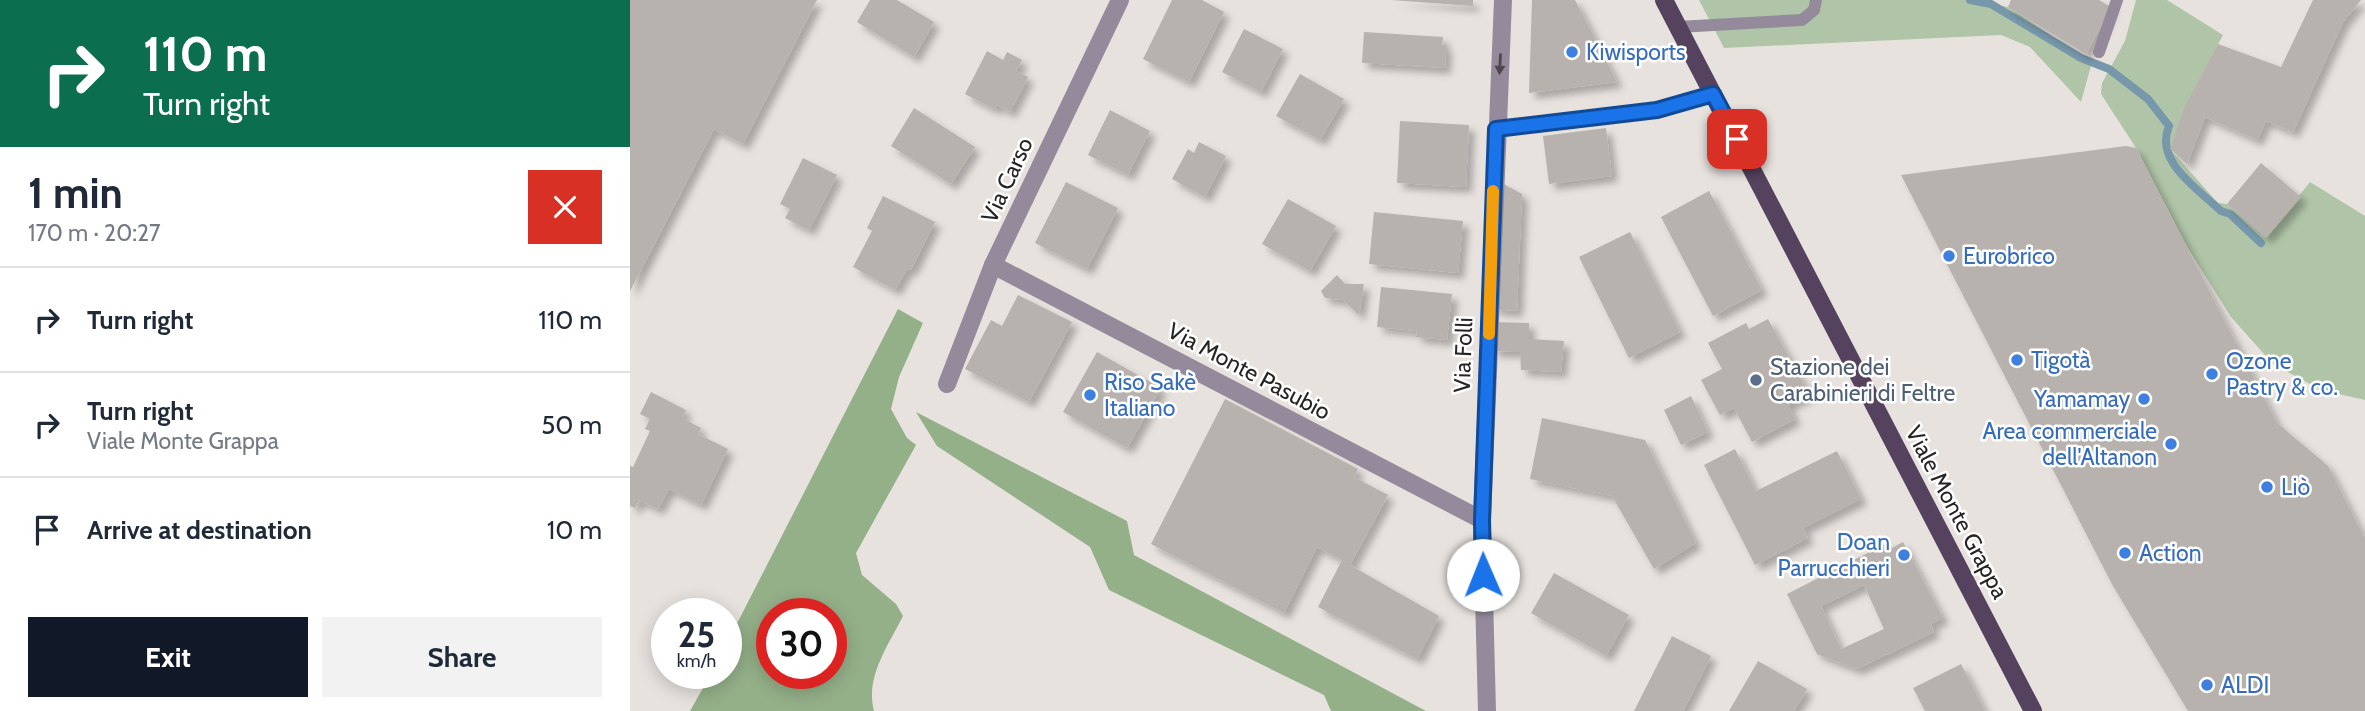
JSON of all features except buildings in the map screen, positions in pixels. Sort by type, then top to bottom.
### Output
[{"type":"main road","name":"Viale Monte Grappa","points":[[1664,0],[2033,711]]},
{"type":"street","name":"Via Carso","points":[[947,384],[993,265],[1120,0]]},
{"type":"street","name":"Via Folli","points":[[1487,711],[1482,520],[1503,0]]},
{"type":"street","name":"Via Monte Pasubio","points":[[993,265],[1482,520]]},
{"type":"lane","points":[[1678,27],[1802,20],[1814,10],[1816,0]]},
{"type":"lane","points":[[2099,52],[2117,0]]},
{"type":"lane","points":[[1496,129],[1657,110],[1713,94]]},
{"type":"green space","points":[[1699,0],[1970,0],[2008,7],[2092,62],[2081,102],[2030,47],[2001,35],[1724,48]]},
{"type":"green space","points":[[2136,0],[2167,0],[2223,35],[2185,108],[2170,149],[2218,203],[2227,204],[2266,237],[2310,182],[2365,216],[2365,400],[2321,390],[2273,364],[2231,317],[2186,245],[2136,148],[2101,94],[2102,83],[2125,41]]},
{"type":"green space","points":[[898,309],[923,323],[899,377],[891,409],[907,438],[916,445],[856,553],[862,575],[896,604],[903,616],[875,674],[872,698],[874,711],[690,711],[702,689],[742,689],[742,614]]},
{"type":"green space","points":[[916,412],[1127,521],[1134,555],[1426,711],[1331,711],[1324,695],[1109,590],[1090,547],[937,446]]},
{"type":"waterway","points":[[1970,0],[1991,4],[2081,58],[2109,69],[2148,99],[2169,126],[2167,151],[2180,173],[2261,243]]},
{"type":"slow traffic","points":[[1489,334],[1493,191]]},
{"type":"place","name":"Kiwisports","points":[[1572,52]]},
{"type":"place","name":"Eurobrico","points":[[1949,256]]},
{"type":"place","name":"Tigotà","points":[[2017,360]]},
{"type":"place","name":"Ozone Pastry & co.","points":[[2212,374]]},
{"type":"place","name":"Stazione dei Carabinieri di Feltre","points":[[1756,380]]},
{"type":"place","name":"Riso Sakè Italiano","points":[[1090,395]]},
{"type":"place","name":"Yamamay","points":[[2144,399]]},
{"type":"place","name":"Area commerciale dell'Altanon","points":[[2171,444]]},
{"type":"place","name":"Liò","points":[[2267,487]]},
{"type":"place","name":"Action","points":[[2125,553]]},
{"type":"place","name":"Doan Parrucchieri","points":[[1904,555]]},
{"type":"place","name":"ALDI","points":[[2207,685]]},
{"type":"route","points":[[1483,575],[1482,520],[1496,129],[1657,110],[1679,106],[1713,94],[1737,139]]}]
